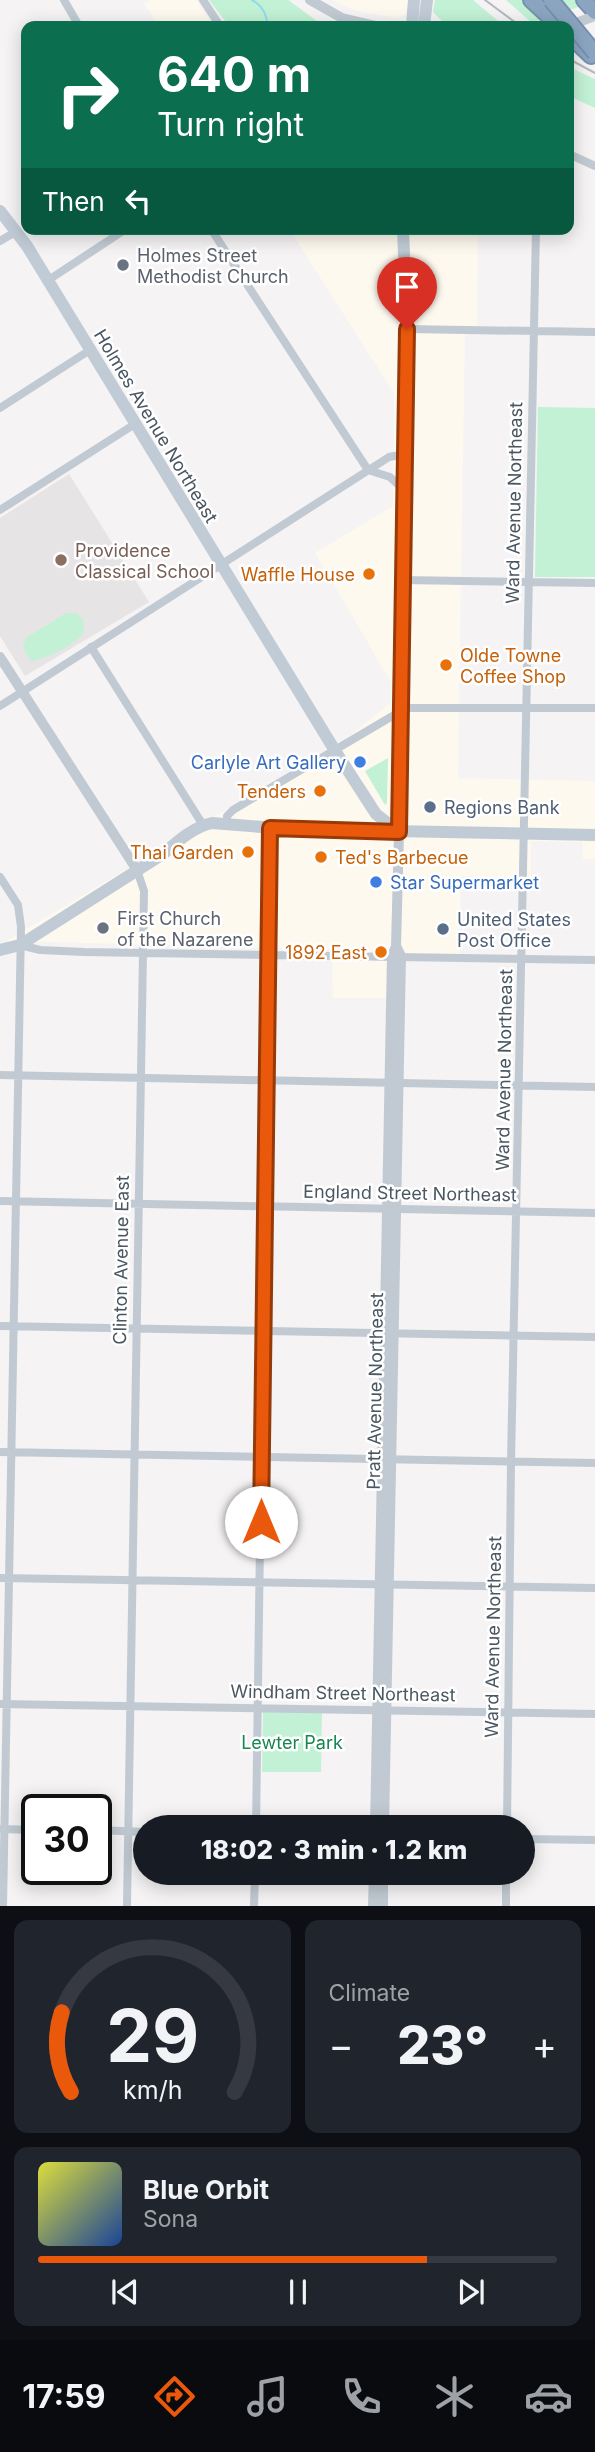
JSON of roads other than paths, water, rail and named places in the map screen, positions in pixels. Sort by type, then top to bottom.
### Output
[{"type":"highway","points":[[531,0],[554,21]]},
{"type":"highway","points":[[551,0],[568,21]]},
{"type":"highway","points":[[584,0],[595,14]]},
{"type":"highway","points":[[574,28],[595,53]]},
{"type":"highway","points":[[574,40],[595,60]]},
{"type":"main road","points":[[412,21],[414,0]]},
{"type":"main road","points":[[425,21],[427,0]]},
{"type":"main road","name":"Holmes Avenue Northeast","points":[[0,211],[17,231],[334,749],[376,813],[399,832]]},
{"type":"main road","name":"Pratt Avenue Northeast","points":[[399,832],[407,329],[403,235]]},
{"type":"main road","name":"Pratt Avenue Northeast","points":[[406,275],[409,235]]},
{"type":"main road","points":[[0,950],[20,945],[163,854],[203,825],[227,823],[270,828],[595,835]]},
{"type":"main road","points":[[163,854],[209,832],[270,828]]},
{"type":"street","points":[[64,0],[76,21]]},
{"type":"street","points":[[203,0],[217,21]]},
{"type":"street","points":[[310,0],[342,18],[355,21]]},
{"type":"street","points":[[574,23],[595,14]]},
{"type":"street","points":[[574,156],[595,166]]},
{"type":"street","points":[[0,242],[17,231]]},
{"type":"street","points":[[47,281],[117,235]]},
{"type":"street","points":[[215,235],[368,470],[390,477],[404,490]]},
{"type":"street","name":"Ward Avenue Northeast","points":[[507,1815],[511,1462],[536,235]]},
{"type":"street","points":[[407,329],[595,332]]},
{"type":"street","points":[[0,408],[90,350]]},
{"type":"street","points":[[0,510],[135,424]]},
{"type":"street","points":[[0,706],[368,470],[389,457],[405,454]]},
{"type":"street","points":[[403,580],[595,583]]},
{"type":"street","points":[[91,647],[203,825]]},
{"type":"street","name":"Clinton Avenue East","points":[[0,657],[137,870],[144,891],[127,1906]]},
{"type":"street","points":[[227,823],[233,810],[401,710],[595,708]]},
{"type":"street","points":[[256,1815],[270,828]]},
{"type":"street","name":"Pratt Avenue Northeast","points":[[376,1815],[381,1711],[399,832]]},
{"type":"street","points":[[0,877],[18,905],[20,945],[11,1452],[4,1578],[3,1906]]},
{"type":"street","points":[[20,945],[40,950],[85,952],[267,955],[396,953],[595,960]]},
{"type":"street","points":[[0,1075],[595,1087]]},
{"type":"street","name":"England Street Northeast","points":[[0,1200],[595,1213]]},
{"type":"street","points":[[0,1326],[595,1337]]},
{"type":"street","points":[[0,1452],[595,1464]]},
{"type":"street","points":[[4,1578],[595,1588]]},
{"type":"street","name":"Windham Street Northeast","points":[[3,1704],[131,1704],[595,1714]]},
{"type":"street","name":"Pratt Avenue Northeast","points":[[381,1711],[384,1815]]},
{"type":"street","points":[[2,1829],[21,1830]]},
{"type":"street","points":[[112,1830],[133,1831]]},
{"type":"street","points":[[535,1839],[595,1840]]},
{"type":"street","points":[[254,1906],[255,1885]]},
{"type":"street","points":[[373,1906],[374,1885]]},
{"type":"street","points":[[383,1885],[383,1906]]},
{"type":"street","points":[[506,1885],[506,1906]]},
{"type":"waterway","points":[[252,0],[259,5],[267,21]]},
{"type":"railway","points":[[485,0],[513,21]]},
{"type":"railway","points":[[574,62],[595,73]]},
{"type":"place","name":"Holmes Street Methodist Church","points":[[123,265]]},
{"type":"place","name":"Providence Classical School","points":[[61,560]]},
{"type":"place","name":"Waffle House","points":[[369,574]]},
{"type":"place","name":"Olde Towne Coffee Shop","points":[[446,665]]},
{"type":"place","name":"Carlyle Art Gallery","points":[[360,762]]},
{"type":"place","name":"Tenders","points":[[320,791]]},
{"type":"place","name":"Regions Bank","points":[[430,807]]},
{"type":"place","name":"Thai Garden","points":[[248,852]]},
{"type":"place","name":"Ted's Barbecue","points":[[321,857]]},
{"type":"place","name":"Star Supermarket","points":[[376,882]]},
{"type":"place","name":"First Church of the Nazarene","points":[[103,928]]},
{"type":"place","name":"United States Post Office","points":[[443,929]]},
{"type":"place","name":"1892 East","points":[[381,952]]},
{"type":"park label","name":"Lewter Park","points":[[292,1742]]}]
